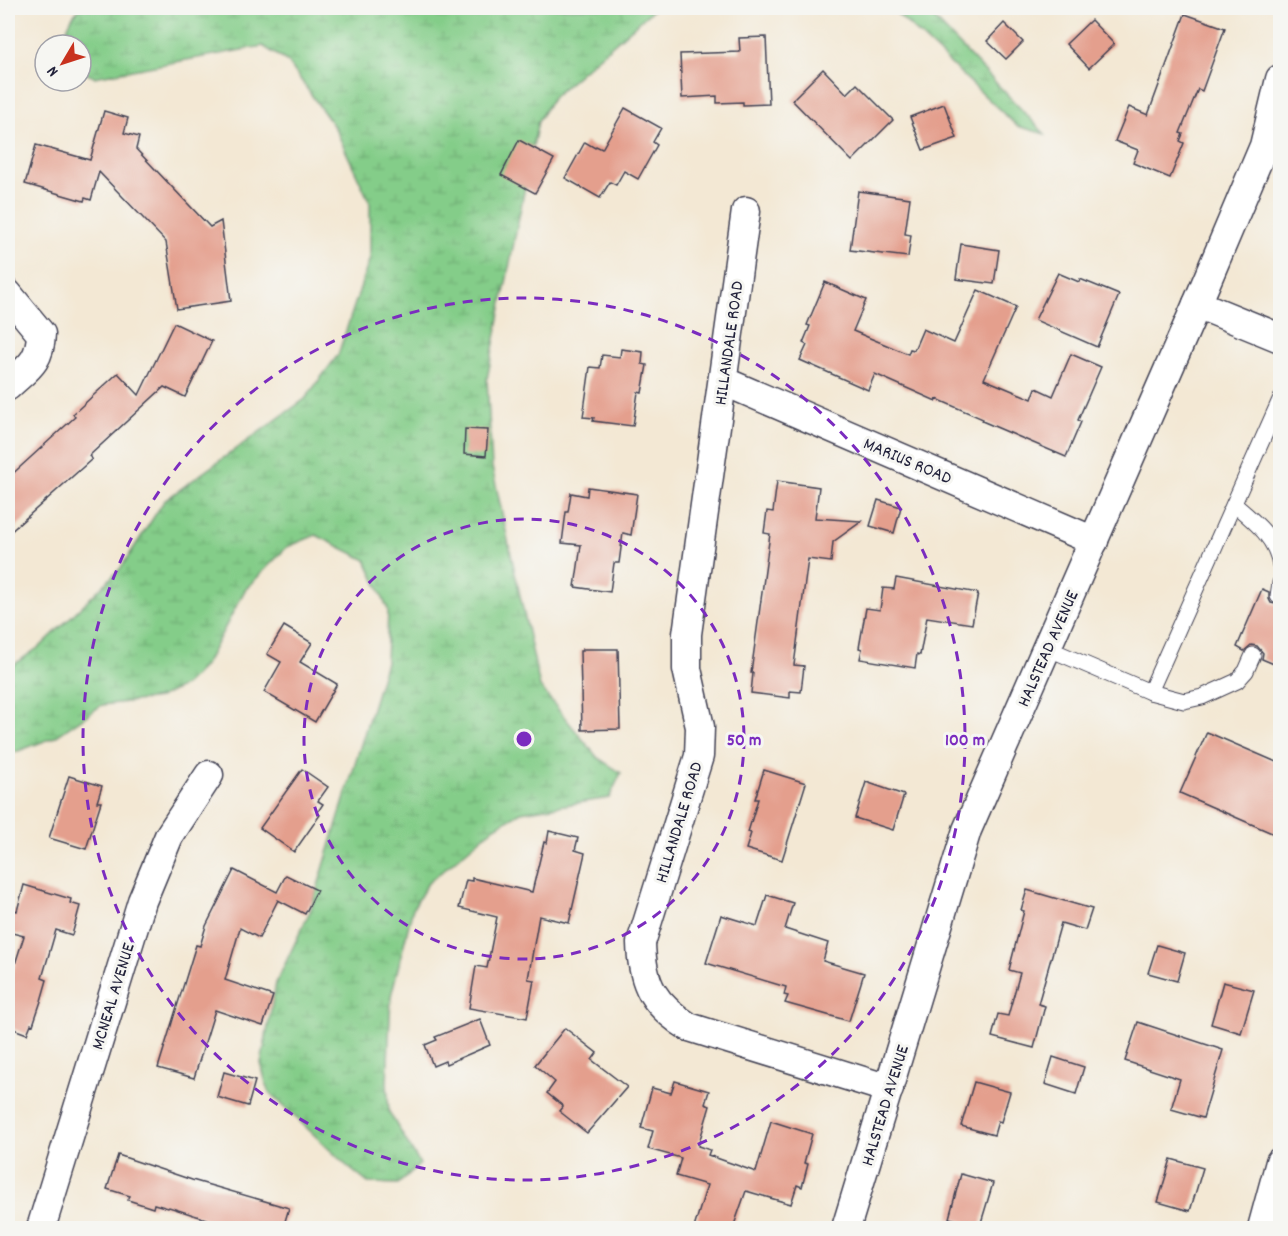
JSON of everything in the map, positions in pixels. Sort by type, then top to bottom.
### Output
[{"type":"street","name":"HALSTEAD AVENUE","points":[[846,1228],[967,830],[1197,304],[1263,146],[1280,88]]},
{"type":"street","name":"HILLANDALE ROAD","points":[[746,211],[687,634],[687,669],[699,727],[699,756],[642,943],[642,962],[647,985],[657,1001],[669,1015],[689,1027],[889,1089]]},
{"type":"street","points":[[8,294],[40,334],[40,351],[32,364],[8,386]]},
{"type":"street","points":[[1197,304],[1281,338]]},
{"type":"street","name":"MARIUS ROAD","points":[[723,381],[1094,541]]},
{"type":"street","name":"MCNEAL AVENUE","points":[[41,1228],[142,901],[169,836],[209,775]]},
{"type":"street","points":[[1262,1228],[1281,1162]]},
{"type":"lane","points":[[1150,692],[1281,400]]},
{"type":"lane","points":[[1234,504],[1264,531],[1278,553],[1281,565]]},
{"type":"lane","points":[[1047,648],[1150,692],[1184,701],[1202,697],[1237,681],[1246,671],[1253,655]]},
{"type":"green space","points":[[82,8],[340,8],[343,11],[345,8],[655,8],[553,97],[538,121],[487,379],[492,467],[540,687],[597,757],[621,773],[609,798],[521,812],[495,827],[428,883],[413,908],[391,996],[387,1083],[389,1112],[420,1164],[398,1184],[368,1183],[348,1167],[268,1091],[261,1064],[276,983],[311,909],[386,662],[388,610],[366,560],[316,535],[287,547],[245,590],[205,665],[185,685],[159,698],[102,705],[55,737],[8,755],[8,669],[42,645],[121,568],[164,501],[305,399],[338,355],[370,258],[370,203],[335,128],[288,62],[263,46],[94,77],[93,33],[67,33],[69,24]]},
{"type":"green space","points":[[891,8],[924,8],[1045,134],[1017,126]]},
{"type":"building","points":[[1185,14],[1225,28],[1202,91],[1198,89],[1180,133],[1183,134],[1180,141],[1184,143],[1170,178],[1133,163],[1138,150],[1115,141],[1129,107],[1148,115]]},
{"type":"building","points":[[1091,20],[1114,44],[1089,68],[1066,44]]},
{"type":"building","points":[[1004,23],[1023,42],[1006,59],[987,41]]},
{"type":"building","points":[[766,37],[769,104],[717,103],[717,96],[682,98],[680,54],[740,52],[739,38]]},
{"type":"building","points":[[823,69],[847,94],[857,84],[893,120],[852,161],[792,100]]},
{"type":"building","points":[[944,104],[957,138],[923,150],[910,117]]},
{"type":"building","points":[[625,108],[661,128],[653,142],[657,145],[638,179],[624,171],[616,185],[610,182],[600,198],[565,178],[585,142],[602,149]]},
{"type":"building","points":[[104,111],[128,118],[124,133],[139,137],[136,149],[210,227],[221,221],[231,301],[177,309],[166,242],[99,172],[91,200],[85,198],[84,201],[25,184],[36,145],[90,160]]},
{"type":"building","points":[[519,140],[554,159],[535,193],[501,175]]},
{"type":"building","points":[[858,191],[910,198],[905,234],[911,235],[908,257],[850,250]]},
{"type":"building","points":[[961,244],[999,250],[994,284],[956,279]]},
{"type":"building","points":[[1058,273],[1079,282],[1080,279],[1119,295],[1097,347],[1035,320]]},
{"type":"building","points":[[825,282],[866,300],[853,331],[908,354],[910,349],[914,350],[923,329],[954,343],[978,290],[1016,307],[984,379],[1032,399],[1036,388],[1053,396],[1071,354],[1101,367],[1078,420],[1081,422],[1066,457],[875,374],[868,390],[800,360],[807,345],[803,343],[810,326],[807,325]]},
{"type":"building","points":[[174,323],[212,341],[185,397],[164,387],[89,456],[92,459],[8,534],[8,478],[75,417],[73,414],[118,373],[139,395]]},
{"type":"building","points":[[621,349],[643,352],[642,364],[647,365],[642,393],[638,392],[633,426],[593,421],[594,418],[583,417],[590,367],[600,368],[602,355],[620,357]]},
{"type":"building","points":[[465,429],[488,430],[486,456],[464,454]]},
{"type":"building","points":[[777,481],[819,487],[815,518],[862,521],[833,542],[831,562],[808,559],[794,665],[804,666],[801,692],[790,691],[790,698],[751,693],[753,673],[751,673],[770,534],[764,533],[767,511],[773,512]]},
{"type":"building","points":[[588,487],[637,494],[631,535],[623,533],[619,563],[614,563],[610,592],[575,587],[581,545],[562,543],[571,493],[587,496]]},
{"type":"building","points":[[878,500],[901,507],[894,533],[870,526]]},
{"type":"building","points":[[896,578],[978,593],[972,624],[927,617],[920,655],[917,654],[915,668],[860,659],[862,649],[859,648],[866,608],[880,610],[883,588],[894,589]]},
{"type":"building","points":[[1262,589],[1269,592],[1271,603],[1281,605],[1281,667],[1262,659],[1263,653],[1257,646],[1251,645],[1244,651],[1237,647]]},
{"type":"building","points":[[284,626],[312,643],[300,662],[337,684],[315,722],[264,692],[281,662],[267,654]]},
{"type":"building","points":[[583,649],[618,649],[620,729],[582,730],[580,651]]},
{"type":"building","points":[[1207,732],[1281,764],[1281,837],[1180,793]]},
{"type":"building","points":[[302,769],[328,787],[318,801],[323,804],[317,813],[320,815],[294,852],[260,828]]},
{"type":"building","points":[[764,770],[806,783],[782,860],[746,849],[751,833],[748,832],[758,799],[755,799]]},
{"type":"building","points":[[69,776],[102,786],[97,802],[101,802],[86,849],[49,838]]},
{"type":"building","points":[[866,782],[904,795],[893,830],[855,818]]},
{"type":"building","points":[[549,831],[578,838],[575,850],[585,853],[569,923],[539,916],[528,979],[534,980],[527,1018],[469,1008],[476,966],[487,968],[497,917],[459,908],[466,880],[472,881],[472,878],[532,892],[544,842],[547,843]]},
{"type":"building","points":[[234,870],[277,892],[286,875],[317,890],[305,914],[278,900],[259,938],[240,928],[225,980],[273,996],[263,1026],[215,1010],[194,1078],[158,1068],[196,945],[200,946],[206,926]]},
{"type":"building","points":[[24,885],[71,899],[70,903],[80,906],[72,935],[56,930],[42,978],[47,980],[33,1025],[31,1024],[27,1034],[8,1027],[8,986],[24,936],[8,932],[8,908],[17,911]]},
{"type":"building","points":[[1027,890],[1092,909],[1085,930],[1061,923],[1038,1004],[1045,1006],[1034,1048],[992,1037],[998,1014],[1008,1016],[1020,973],[1009,970]]},
{"type":"building","points":[[767,895],[793,903],[785,929],[828,943],[823,961],[864,973],[849,1021],[785,1003],[788,996],[784,995],[786,987],[706,963],[721,915],[757,926]]},
{"type":"building","points":[[1157,945],[1185,953],[1177,981],[1148,973]]},
{"type":"building","points":[[1223,982],[1254,990],[1241,1033],[1211,1024]]},
{"type":"building","points":[[480,1019],[490,1045],[446,1064],[445,1061],[433,1066],[425,1045],[437,1040],[435,1037]]},
{"type":"building","points":[[1138,1022],[1223,1050],[1203,1118],[1171,1109],[1180,1079],[1125,1061]]},
{"type":"building","points":[[565,1028],[597,1053],[592,1060],[627,1087],[587,1133],[559,1111],[563,1106],[547,1093],[555,1082],[535,1065]]},
{"type":"building","points":[[1053,1057],[1084,1067],[1076,1094],[1045,1084]]},
{"type":"building","points":[[224,1072],[255,1081],[248,1106],[217,1097]]},
{"type":"building","points":[[675,1081],[709,1091],[705,1104],[710,1106],[698,1146],[710,1150],[708,1155],[756,1172],[771,1121],[812,1134],[804,1163],[808,1164],[802,1187],[797,1185],[791,1204],[746,1191],[733,1228],[694,1228],[707,1185],[676,1176],[681,1158],[648,1149],[653,1131],[641,1128],[652,1088],[671,1093]]},
{"type":"building","points":[[974,1082],[1010,1092],[1001,1122],[998,1121],[994,1135],[961,1126]]},
{"type":"building","points":[[118,1155],[192,1180],[289,1208],[283,1228],[231,1228],[169,1207],[154,1204],[153,1208],[128,1200],[130,1196],[107,1189]]},
{"type":"building","points":[[1171,1159],[1203,1168],[1190,1211],[1158,1202]]},
{"type":"building","points":[[961,1174],[993,1183],[980,1226],[949,1218]]}]
